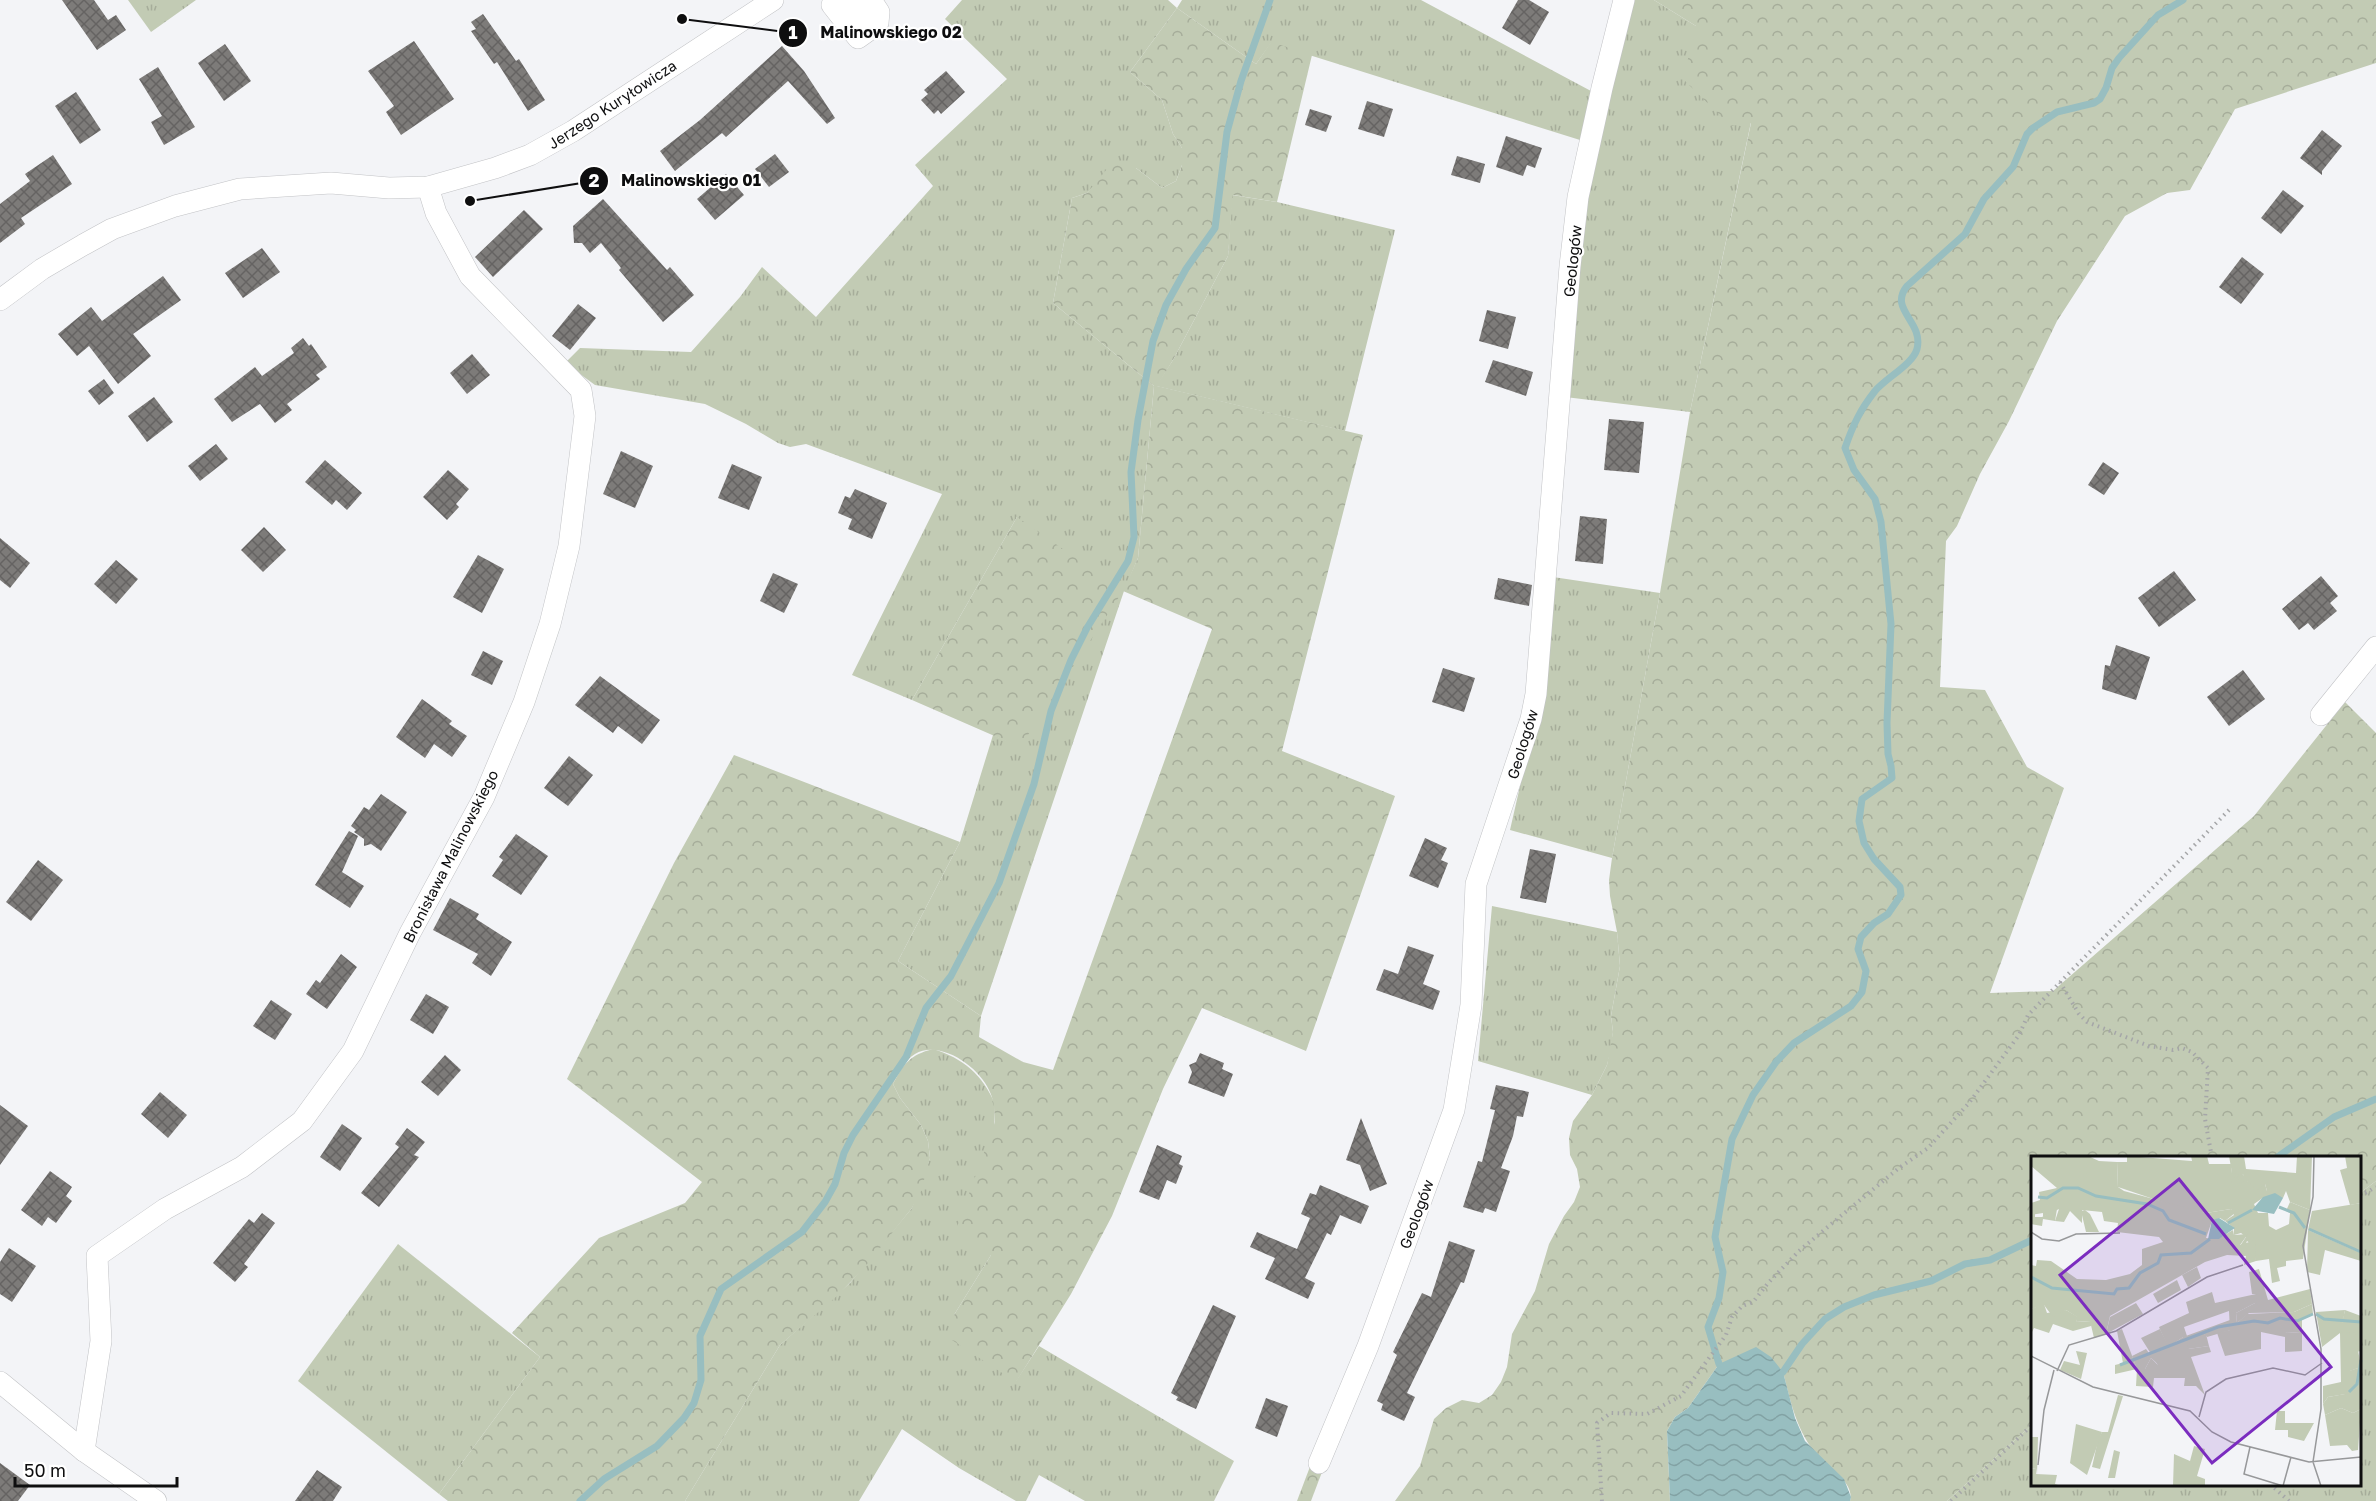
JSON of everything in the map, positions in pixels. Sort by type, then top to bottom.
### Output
[{"type":"street","name":"Jerzego Kuryłowicza","points":[[0,300],[42,269],[112,229],[175,206],[240,189],[331,183],[389,188],[428,187],[495,168],[547,146],[573,131],[773,0]]},
{"type":"street","points":[[834,0],[832,5],[858,38],[878,23],[879,12],[871,0]]},
{"type":"street","points":[[850,0],[872,28]]},
{"type":"street","name":"Geologów","points":[[1319,1463],[1368,1346],[1454,1110],[1471,1005],[1476,884],[1531,719],[1536,694],[1570,266],[1578,197],[1624,0]]},
{"type":"street","name":"Bronisława Malinowskiego","points":[[84,1451],[101,1341],[97,1256],[165,1209],[242,1167],[302,1121],[353,1051],[410,933],[484,797],[524,702],[550,624],[569,546],[585,416],[581,390],[470,276],[436,213],[428,187]]},
{"type":"street","points":[[2321,715],[2376,647]]},
{"type":"street","points":[[0,1382],[84,1451],[156,1501]]},
{"type":"path","points":[[1602,1501],[1597,1424],[1611,1413],[1647,1414],[1681,1396],[1726,1335],[1732,1317],[1742,1306],[1753,1302],[1799,1251],[1848,1209],[1928,1148],[1969,1103],[2019,1035],[2028,1016],[2229,810]]},
{"type":"path","points":[[2060,982],[2079,1014],[2087,1022],[2150,1046],[2173,1050],[2182,1048],[2192,1052],[2208,1068],[2205,1119],[2212,1156]]},
{"type":"path","points":[[2361,1195],[2376,1187]]},
{"type":"path","points":[[1951,1501],[2031,1426]]},
{"type":"path","points":[[2271,1486],[2289,1501]]},
{"type":"green space","points":[[128,0],[196,0],[151,32]]},
{"type":"green space","points":[[962,0],[1168,0],[1177,8],[1130,72],[1162,100],[1173,134],[1182,148],[1182,165],[1176,181],[1162,188],[1136,168],[1098,182],[1087,193],[1072,198],[1053,303],[1154,386],[1138,558],[1124,591],[981,1016],[898,961],[960,842],[993,735],[1020,746],[1017,517],[912,700],[852,675],[942,494],[806,444],[790,447],[778,443],[705,404],[595,385],[565,363],[580,348],[691,352],[740,297],[762,267],[816,317],[933,186],[915,165],[1007,79],[945,19]]},
{"type":"green space","points":[[1182,0],[1421,0],[1591,91],[1580,140],[1271,43],[1256,64],[1177,8]]},
{"type":"green space","points":[[1633,0],[1654,0],[1696,26],[1751,122],[1690,412],[1565,397],[1583,200]]},
{"type":"green space","points":[[1654,0],[2376,0],[2376,63],[2235,109],[2190,190],[2167,193],[2125,216],[2057,321],[2009,421],[1980,474],[1957,526],[1946,541],[1940,687],[1985,690],[2027,767],[2064,788],[1990,993],[2053,991],[2254,816],[2345,702],[2376,733],[2376,1181],[2361,1192],[2361,1156],[2031,1156],[2031,1426],[1947,1501],[1850,1501],[1851,1494],[1845,1482],[1819,1457],[1805,1438],[1796,1417],[1783,1372],[1719,1364],[1688,1408],[1675,1417],[1667,1431],[1670,1501],[1395,1501],[1420,1466],[1434,1419],[1446,1408],[1462,1400],[1479,1403],[1492,1395],[1501,1382],[1507,1367],[1512,1334],[1535,1291],[1549,1244],[1574,1202],[1580,1187],[1577,1169],[1570,1155],[1569,1138],[1573,1121],[1592,1095],[1607,1065],[1613,1032],[1611,1016],[1620,966],[1617,932],[1610,896],[1609,880],[1612,858],[1690,412],[1751,123],[1731,126],[1683,79],[1696,26]]},
{"type":"green space","points":[[1177,8],[1256,64],[1271,42],[1312,55],[1277,202],[1233,195],[1228,256],[1157,386],[1363,435],[1282,751],[1395,796],[1306,1051],[1202,1008],[1163,1089],[1112,1216],[1071,1294],[1016,1382],[952,1340],[954,1315],[991,1255],[957,1227],[995,1122],[992,1098],[984,1081],[958,1058],[936,1050],[925,1050],[915,1054],[905,1063],[893,1084],[900,1098],[921,1125],[928,1141],[930,1158],[921,1191],[912,1208],[864,1268],[837,1296],[780,1345],[685,1501],[448,1501],[439,1494],[540,1357],[512,1333],[599,1238],[685,1203],[702,1182],[567,1079],[674,863],[734,755],[960,842],[898,961],[981,1016],[979,1037],[1023,1062],[1053,1070],[1212,629],[1123,591],[1138,558],[1154,386],[1053,303],[1072,198],[1087,193],[1107,169],[1121,162],[1136,168],[1162,188],[1176,181],[1182,165],[1182,148],[1173,134],[1162,100],[1130,72]]},
{"type":"green space","points":[[1232,195],[1277,202],[1395,230],[1345,431],[1156,386],[1173,360],[1228,256]]},
{"type":"green space","points":[[1017,517],[1123,591],[1020,747],[912,700]]},
{"type":"green space","points":[[1553,577],[1660,593],[1612,858],[1510,830],[1547,668]]},
{"type":"green space","points":[[1492,906],[1617,932],[1620,966],[1611,1016],[1613,1032],[1611,1049],[1607,1065],[1592,1095],[1478,1061]]},
{"type":"green space","points":[[933,1049],[954,1057],[971,1069],[984,1084],[995,1104],[991,1255],[954,1315],[1016,1381],[1039,1346],[1234,1461],[1214,1501],[1085,1501],[1039,1475],[1026,1501],[1016,1501],[959,1468],[902,1429],[859,1501],[685,1501],[780,1345],[850,1283],[912,1208],[930,1158],[928,1141],[921,1125],[900,1098],[893,1084],[913,1057]]},
{"type":"green space","points":[[2376,1181],[2376,1501],[1947,1501],[2031,1426],[2031,1486],[2361,1486],[2361,1192]]},
{"type":"green space","points":[[398,1244],[540,1357],[439,1494],[298,1381]]},
{"type":"green space","points":[[1311,1464],[1322,1472],[1311,1501],[1297,1501]]},
{"type":"water","points":[[1756,1347],[1771,1357],[1783,1372],[1795,1418],[1805,1441],[1844,1479],[1851,1497],[1850,1501],[1670,1501],[1667,1431],[1675,1417],[1688,1408],[1719,1364]]},
{"type":"building","points":[[62,0],[94,0],[108,20],[116,15],[126,30],[97,50]]},
{"type":"building","points":[[1518,0],[1529,0],[1549,12],[1530,45],[1502,28]]},
{"type":"building","points":[[483,14],[516,61],[519,59],[545,100],[528,111],[497,62],[494,64],[471,31],[476,29],[471,22]]},
{"type":"building","points":[[414,41],[454,99],[401,135],[386,112],[394,106],[368,71]]},
{"type":"building","points":[[225,44],[251,81],[224,101],[198,63]]},
{"type":"building","points":[[782,46],[804,71],[835,118],[827,124],[788,81],[726,137],[722,133],[675,171],[660,151],[700,120]]},
{"type":"building","points":[[158,67],[195,127],[164,145],[151,122],[162,116],[139,79]]},
{"type":"building","points":[[946,71],[965,92],[941,114],[938,110],[934,114],[921,100],[928,94],[924,90]]},
{"type":"building","points":[[76,92],[101,130],[80,144],[55,106]]},
{"type":"building","points":[[1367,101],[1393,109],[1384,137],[1358,129]]},
{"type":"building","points":[[1310,109],[1332,116],[1326,132],[1305,125]]},
{"type":"building","points":[[2322,130],[2342,146],[2322,171],[2322,175],[2300,158]]},
{"type":"building","points":[[1506,136],[1542,148],[1535,168],[1527,165],[1523,176],[1496,167]]},
{"type":"building","points":[[775,154],[789,172],[769,187],[755,169]]},
{"type":"building","points":[[53,155],[72,184],[21,218],[25,224],[0,243],[0,204],[30,181],[25,174]]},
{"type":"building","points":[[1457,156],[1485,164],[1480,183],[1451,175]]},
{"type":"building","points":[[726,174],[744,195],[715,220],[697,199]]},
{"type":"building","points":[[2283,190],[2304,206],[2281,234],[2261,218]]},
{"type":"building","points":[[603,199],[667,270],[670,267],[694,295],[663,322],[619,270],[621,268],[601,243],[590,253],[582,243],[574,243],[573,226]]},
{"type":"building","points":[[524,210],[543,229],[493,277],[475,257]]},
{"type":"building","points":[[262,248],[280,272],[243,298],[225,273]]},
{"type":"building","points":[[2242,257],[2264,274],[2241,304],[2219,287]]},
{"type":"building","points":[[163,276],[181,300],[133,334],[151,356],[118,384],[89,346],[77,356],[58,334],[91,307],[102,321]]},
{"type":"building","points":[[578,304],[596,318],[570,350],[552,336]]},
{"type":"building","points":[[1487,310],[1516,317],[1508,349],[1479,341]]},
{"type":"building","points":[[303,338],[309,346],[311,344],[327,367],[316,375],[320,379],[287,404],[292,410],[275,423],[260,404],[232,422],[214,399],[255,367],[262,376],[294,353],[291,348]]},
{"type":"building","points":[[472,354],[490,375],[467,394],[450,373]]},
{"type":"building","points":[[1493,360],[1533,372],[1526,396],[1485,382]]},
{"type":"building","points":[[104,379],[114,393],[99,405],[88,391]]},
{"type":"building","points":[[154,397],[173,422],[147,442],[128,416]]},
{"type":"building","points":[[1609,419],[1644,422],[1639,473],[1604,470]]},
{"type":"building","points":[[216,444],[228,459],[200,481],[188,466]]},
{"type":"building","points":[[621,451],[653,466],[635,508],[603,494]]},
{"type":"building","points":[[325,460],[362,493],[347,510],[336,500],[332,505],[305,482]]},
{"type":"building","points":[[2103,462],[2119,473],[2104,495],[2088,485]]},
{"type":"building","points":[[732,464],[762,477],[749,510],[718,498]]},
{"type":"building","points":[[448,470],[469,489],[456,504],[459,507],[447,520],[423,497]]},
{"type":"building","points":[[855,489],[887,503],[872,539],[848,529],[852,519],[838,513],[845,496],[850,498]]},
{"type":"building","points":[[1580,516],[1607,519],[1603,564],[1575,561]]},
{"type":"building","points":[[264,527],[286,550],[263,572],[241,550]]},
{"type":"building","points":[[0,538],[30,563],[10,588],[0,580]]},
{"type":"building","points":[[478,555],[504,569],[482,613],[453,597]]},
{"type":"building","points":[[116,560],[138,579],[116,604],[94,584]]},
{"type":"building","points":[[2174,571],[2196,600],[2159,627],[2138,598]]},
{"type":"building","points":[[773,573],[798,584],[784,613],[760,601]]},
{"type":"building","points":[[2321,576],[2338,596],[2330,603],[2337,611],[2314,630],[2308,623],[2299,630],[2282,609]]},
{"type":"building","points":[[1498,578],[1532,585],[1529,606],[1494,599]]},
{"type":"building","points":[[2116,645],[2150,657],[2136,700],[2102,689],[2105,665],[2110,666]]},
{"type":"building","points":[[483,651],[503,661],[492,685],[471,675]]},
{"type":"building","points":[[1443,668],[1475,678],[1464,712],[1432,702]]},
{"type":"building","points":[[2243,670],[2265,699],[2229,726],[2207,697]]},
{"type":"building","points":[[600,676],[660,720],[642,744],[618,726],[613,733],[575,705]]},
{"type":"building","points":[[422,699],[452,721],[449,724],[467,736],[452,757],[434,744],[425,758],[396,737]]},
{"type":"building","points":[[569,756],[593,775],[568,806],[544,788]]},
{"type":"building","points":[[381,794],[407,812],[381,851],[371,844],[364,846],[364,839],[354,832],[356,830],[351,826],[364,807],[369,810]]},
{"type":"building","points":[[349,831],[358,836],[342,872],[364,886],[350,908],[315,885]]},
{"type":"building","points":[[516,834],[548,856],[521,895],[492,876],[503,860],[499,857]]},
{"type":"building","points":[[1425,838],[1447,848],[1441,860],[1448,863],[1438,888],[1409,876]]},
{"type":"building","points":[[1530,849],[1556,854],[1546,903],[1520,898]]},
{"type":"building","points":[[38,860],[63,880],[31,921],[6,902]]},
{"type":"building","points":[[450,898],[479,914],[476,919],[512,942],[491,976],[472,963],[478,954],[433,930]]},
{"type":"building","points":[[1408,946],[1434,955],[1423,984],[1440,991],[1433,1010],[1376,990],[1384,969],[1398,974]]},
{"type":"building","points":[[341,954],[357,967],[327,1009],[306,994],[316,980],[320,983]]},
{"type":"building","points":[[426,994],[449,1007],[433,1034],[410,1020]]},
{"type":"building","points":[[271,1000],[292,1014],[275,1040],[253,1026]]},
{"type":"building","points":[[1200,1053],[1224,1063],[1222,1069],[1233,1074],[1224,1097],[1188,1083],[1192,1072],[1189,1065],[1196,1062]]},
{"type":"building","points":[[445,1055],[461,1070],[438,1096],[421,1082]]},
{"type":"building","points":[[1496,1085],[1529,1092],[1523,1117],[1517,1116],[1513,1136],[1501,1168],[1510,1171],[1496,1212],[1485,1208],[1483,1213],[1463,1207],[1478,1161],[1482,1162],[1495,1110],[1490,1109]]},
{"type":"building","points":[[160,1092],[187,1115],[168,1138],[141,1114]]},
{"type":"building","points":[[0,1105],[28,1126],[0,1165]]},
{"type":"building","points":[[1361,1118],[1387,1184],[1370,1191],[1360,1165],[1346,1160]]},
{"type":"building","points":[[342,1124],[362,1138],[340,1171],[320,1157]]},
{"type":"building","points":[[407,1128],[425,1142],[414,1155],[419,1157],[379,1207],[361,1193],[399,1147],[395,1144]]},
{"type":"building","points":[[1157,1145],[1182,1156],[1179,1164],[1183,1166],[1176,1184],[1167,1180],[1159,1200],[1139,1192]]},
{"type":"building","points":[[50,1171],[72,1187],[66,1196],[72,1201],[56,1223],[48,1217],[42,1226],[21,1210]]},
{"type":"building","points":[[1320,1185],[1369,1206],[1361,1224],[1340,1215],[1331,1235],[1327,1233],[1305,1278],[1315,1283],[1308,1299],[1265,1279],[1275,1258],[1250,1247],[1257,1232],[1297,1249],[1310,1218],[1301,1214],[1310,1193],[1316,1195]]},
{"type":"building","points":[[262,1213],[275,1223],[244,1264],[248,1267],[235,1282],[213,1263],[249,1219],[254,1223]]},
{"type":"building","points":[[1449,1241],[1475,1250],[1464,1283],[1461,1282],[1407,1393],[1415,1397],[1404,1421],[1381,1410],[1383,1404],[1377,1401],[1397,1355],[1393,1352],[1422,1293],[1431,1297]]},
{"type":"building","points":[[9,1248],[36,1266],[12,1302],[0,1294],[0,1262]]},
{"type":"building","points":[[1213,1305],[1236,1316],[1196,1409],[1176,1400],[1178,1397],[1171,1393]]},
{"type":"building","points":[[1266,1398],[1288,1406],[1277,1437],[1255,1428]]},
{"type":"building","points":[[0,1463],[30,1485],[18,1501],[0,1501]]},
{"type":"building","points":[[317,1470],[342,1487],[333,1501],[295,1501]]},
{"type":"waterway","points":[[580,1501],[604,1479],[657,1446],[684,1418],[694,1403],[701,1380],[700,1336],[721,1289],[802,1232],[825,1202],[835,1184],[844,1153],[853,1135],[906,1057],[926,1008],[951,976],[999,883],[1034,784],[1051,711],[1071,660],[1087,628],[1128,561],[1134,537],[1131,472],[1153,341],[1166,305],[1186,269],[1215,228],[1227,132],[1241,81],[1270,0]]},
{"type":"waterway","points":[[1719,1364],[1708,1327],[1719,1298],[1723,1272],[1715,1237],[1732,1139],[1753,1095],[1776,1062],[1794,1043],[1851,1006],[1862,992],[1866,971],[1858,949],[1861,937],[1874,923],[1888,914],[1901,895],[1900,887],[1874,859],[1864,843],[1859,821],[1862,799],[1892,778],[1888,754],[1887,723],[1891,624],[1881,522],[1875,499],[1854,470],[1845,448],[1857,418],[1875,391],[1905,365],[1917,349],[1916,331],[1902,302],[1902,294],[1907,286],[1965,234],[1984,199],[2013,167],[2027,134],[2057,112],[2094,103],[2100,99],[2112,68],[2119,58],[2158,15],[2183,0]]},
{"type":"waterway","points":[[2279,1156],[2334,1117],[2376,1099]]},
{"type":"waterway","points":[[1783,1372],[1802,1344],[1825,1319],[1844,1307],[1874,1295],[1931,1281],[1965,1264],[1990,1260],[2031,1240]]},
{"type":"place","name":"Malinowskiego 02","points":[[682,19]]},
{"type":"place","name":"Malinowskiego 01","points":[[470,201]]}]
